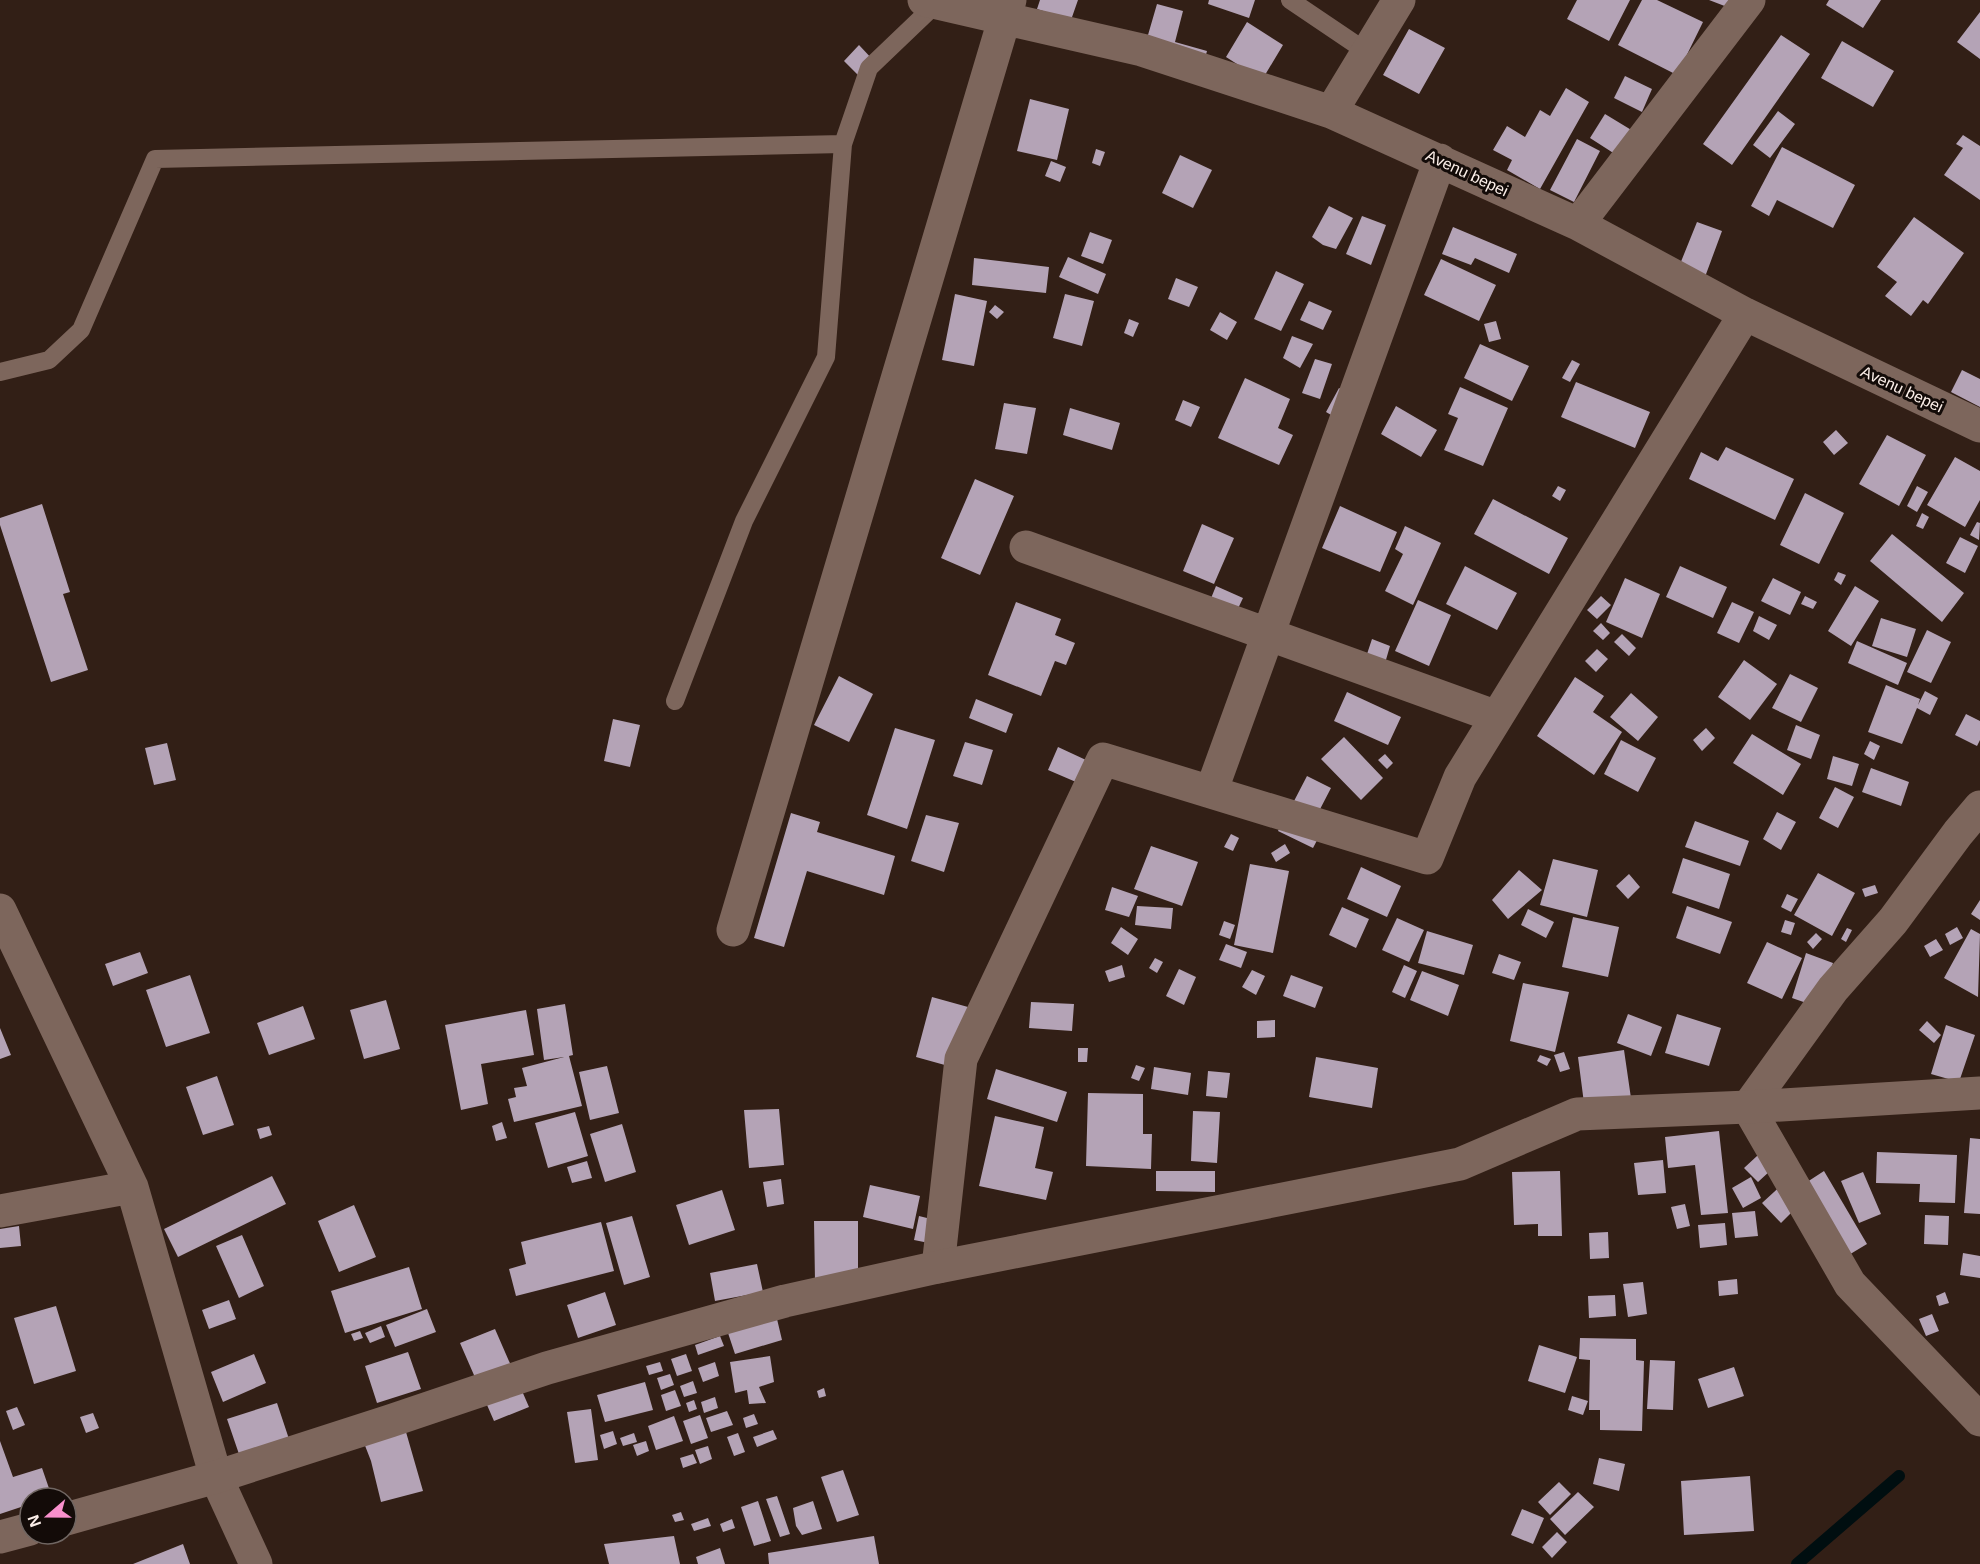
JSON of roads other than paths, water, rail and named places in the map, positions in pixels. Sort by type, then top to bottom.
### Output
[{"type":"street","points":[[1331,112],[1399,0]]},
{"type":"street","points":[[1578,224],[1749,0]]},
{"type":"street","name":"Avenu bepei","points":[[931,2],[1008,10],[1142,50],[1331,112],[1578,224],[1745,314],[1980,426]]},
{"type":"street","points":[[733,930],[1008,10]]},
{"type":"street","points":[[1211,792],[1440,160]]},
{"type":"street","points":[[938,1267],[961,1059],[1103,759],[1427,858],[1460,777],[1745,314]]},
{"type":"street","points":[[1026,547],[1497,717]]},
{"type":"street","points":[[1748,1107],[1833,989],[1893,921],[1980,807]]},
{"type":"street","points":[[0,909],[132,1187],[216,1477],[256,1564]]},
{"type":"street","points":[[78,1516],[216,1477],[547,1368],[785,1302],[938,1267],[1460,1164],[1576,1114],[1748,1107],[1980,1093]]},
{"type":"street","points":[[1748,1107],[1850,1284],[1980,1420]]},
{"type":"street","points":[[0,1211],[132,1187]]},
{"type":"street","points":[[0,1537],[18,1532]]},
{"type":"lane","points":[[1290,0],[1367,52]]},
{"type":"lane","points":[[675,700],[744,521],[826,357],[843,144],[869,68],[931,2]]},
{"type":"lane","points":[[0,372],[49,360],[81,330],[155,159],[843,144]]},
{"type":"waterway","points":[[1797,1564],[1899,1476]]}]
